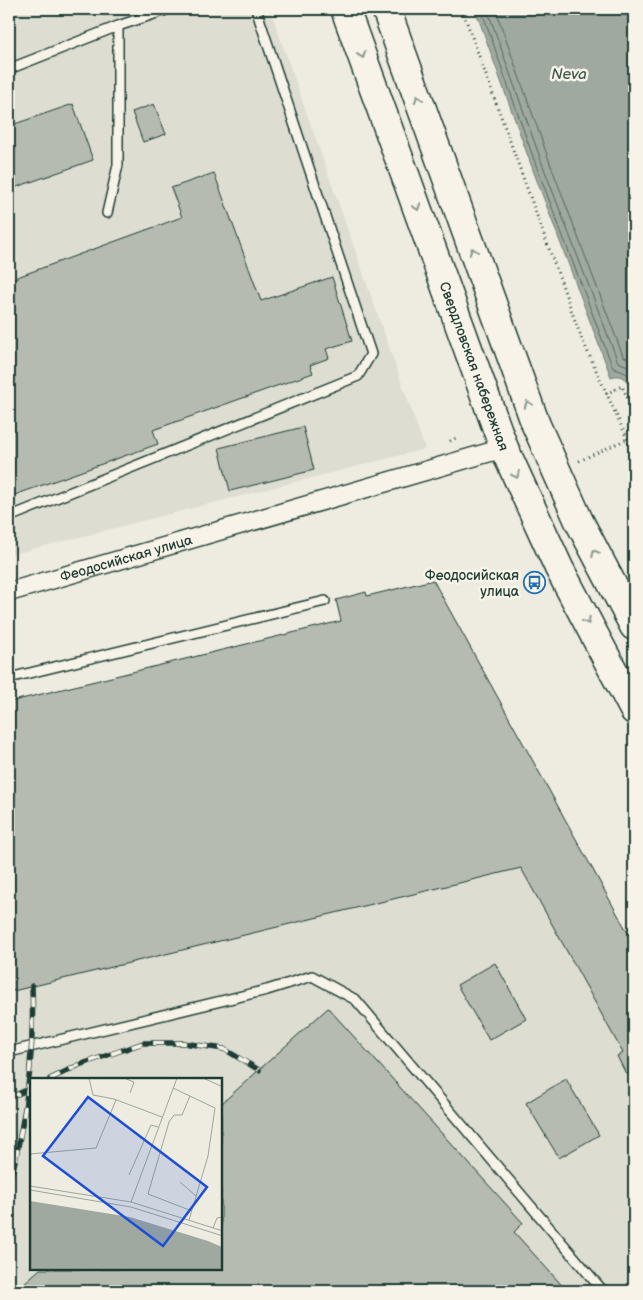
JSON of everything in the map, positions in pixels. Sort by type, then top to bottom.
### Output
[{"type":"main road","name":"Свердловская набережная","points":[[345,9],[504,448],[559,568],[634,710]]},
{"type":"main road","points":[[386,9],[536,425],[579,521],[634,626]]},
{"type":"street","name":"Феодосийская улица","points":[[9,592],[504,448]]},
{"type":"lane","points":[[9,69],[118,26],[169,9]]},
{"type":"lane","points":[[9,517],[358,376],[371,354],[256,9]]},
{"type":"lane","points":[[108,213],[118,165],[118,26]]},
{"type":"lane","points":[[9,678],[325,601]]},
{"type":"lane","points":[[9,1052],[267,990],[312,976],[356,1000],[603,1291]]},
{"type":"path","points":[[462,9],[581,337],[634,454]]},
{"type":"path","points":[[606,394],[622,386],[634,412]]},
{"type":"path","points":[[579,461],[627,440]]},
{"type":"shaded area","points":[[9,9],[270,9],[425,449],[9,555]]},
{"type":"shaded area","points":[[433,580],[634,944],[634,1291],[9,1291],[9,702],[341,621],[336,600],[366,592],[367,596]]},
{"type":"water","name":"Neva","points":[[475,9],[634,9],[634,395],[626,380],[620,376],[611,377]]},
{"type":"building","points":[[73,104],[93,160],[11,189],[9,183],[9,126]]},
{"type":"building","points":[[154,104],[166,134],[143,142],[132,112]]},
{"type":"building","points":[[214,173],[261,301],[332,277],[352,341],[326,349],[329,358],[310,365],[313,373],[153,430],[158,444],[9,497],[9,280],[182,217],[171,188]]},
{"type":"building","points":[[303,427],[314,470],[230,491],[219,448]]},
{"type":"building","points":[[433,580],[634,944],[634,1073],[633,1070],[626,1074],[617,1056],[623,1053],[521,868],[9,992],[9,702],[341,621],[336,600],[366,592],[367,596]]},
{"type":"building","points":[[495,963],[526,1019],[489,1040],[457,985]]},
{"type":"building","points":[[328,1008],[523,1223],[514,1232],[567,1291],[15,1291],[39,1270],[222,1270],[222,1103]]},
{"type":"building","points":[[566,1079],[599,1135],[559,1158],[526,1103]]},
{"type":"railway","points":[[9,1181],[17,1153],[29,1080],[32,1043],[32,986]]},
{"type":"railway","points":[[52,1078],[79,1065],[143,1043],[183,1043],[224,1049],[259,1070]]},
{"type":"railway","points":[[9,1098],[30,1088]]},
{"type":"place","name":"Феодосийская улица","points":[[535,583]]}]
